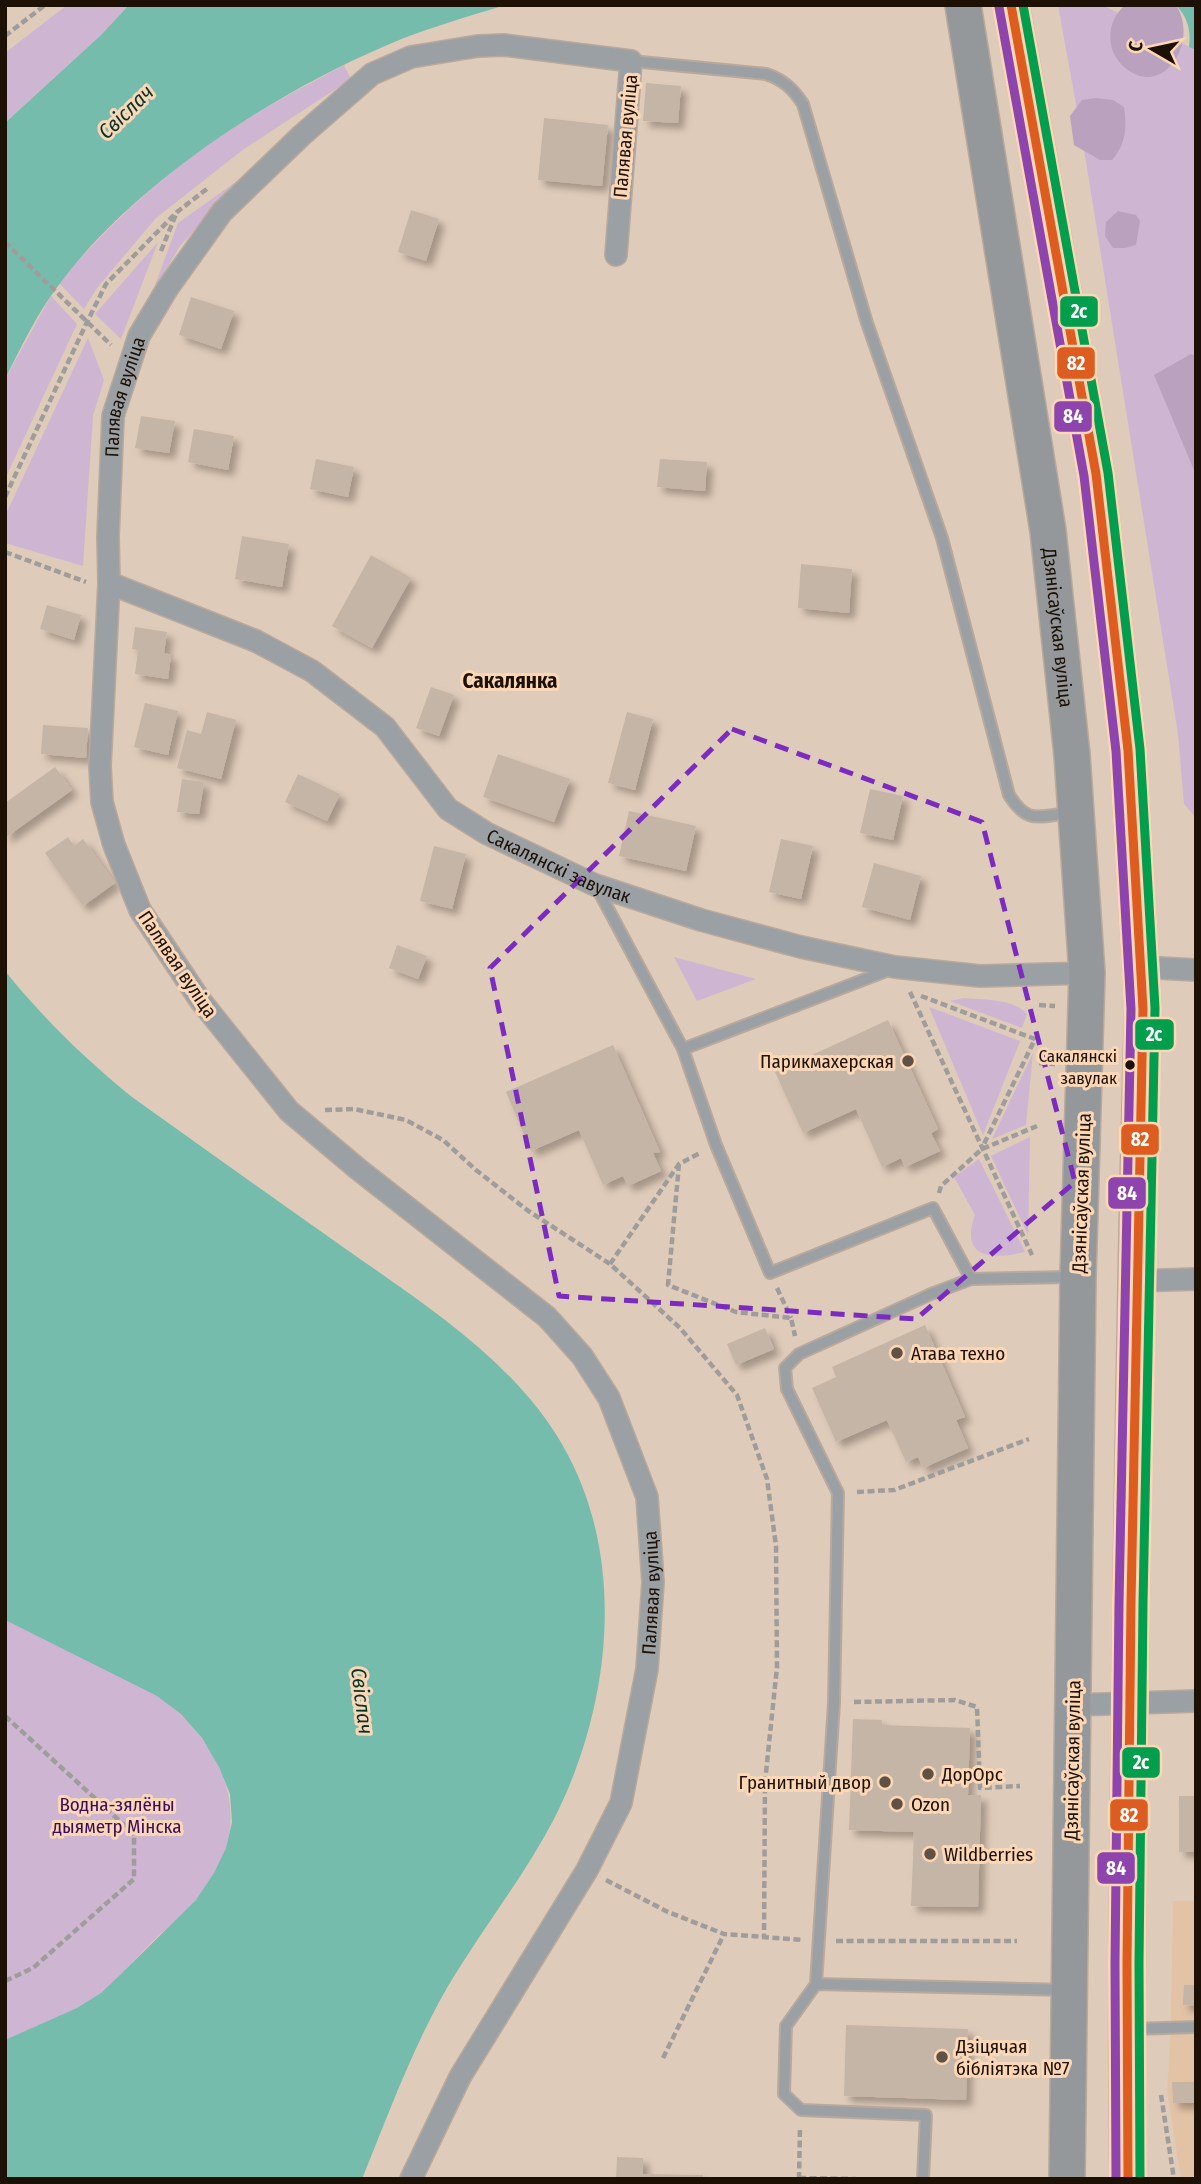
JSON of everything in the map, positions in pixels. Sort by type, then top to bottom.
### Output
[{"type":"main road","name":"Дзянісаўская вуліца","points":[[963,5],[1048,531],[1072,755],[1087,973],[1079,1262],[1067,2179]]},
{"type":"main road","points":[[1011,5],[1096,474],[1128,750],[1141,967],[1143,1009],[1135,1296],[1126,2029],[1128,2179]]},
{"type":"main road","points":[[1079,1262],[1095,1279],[1122,1295],[1135,1296]]},
{"type":"street","name":"Палявая вуліца","points":[[411,2179],[460,2077],[587,1870],[621,1803],[647,1669],[653,1582],[647,1497],[609,1398],[582,1356],[547,1317],[358,1169],[289,1111],[200,1000],[140,910],[114,845],[102,802],[100,766],[109,583],[108,537],[113,416],[139,336],[167,289],[222,212],[372,74],[411,57],[478,46],[504,45],[631,61],[616,255]]},
{"type":"street","name":"Сакалянскі завулак","points":[[109,583],[256,641],[312,671],[385,727],[448,809],[486,833],[595,886],[701,920],[801,947],[895,967],[980,976],[1087,973]]},
{"type":"street","points":[[1141,967],[1196,970]]},
{"type":"street","points":[[1135,1296],[1196,1279]]},
{"type":"street","points":[[1073,1706],[1196,1702]]},
{"type":"lane","points":[[631,61],[766,74],[792,88],[803,104],[867,323],[942,537],[1009,795],[1019,810],[1028,817],[1075,812]]},
{"type":"lane","points":[[595,886],[683,1049],[716,1145],[770,1273],[933,1208],[971,1279]]},
{"type":"lane","points":[[683,1049],[895,967]]},
{"type":"lane","points":[[923,2179],[926,2115],[801,2110],[784,2094],[786,2026],[816,1984],[834,1703],[838,1493],[787,1389],[785,1368],[799,1354],[971,1279],[1079,1262]]},
{"type":"lane","points":[[816,1984],[1069,1990]]},
{"type":"lane","points":[[1126,2029],[1196,2027]]},
{"type":"path","points":[[5,36],[45,5]]},
{"type":"path","points":[[5,497],[106,284],[177,212],[218,181]]},
{"type":"path","points":[[5,243],[120,354],[131,361]]},
{"type":"path","points":[[5,552],[100,588],[109,583]]},
{"type":"path","points":[[895,967],[1032,1255]]},
{"type":"path","points":[[909,992],[1035,1039],[982,1149]]},
{"type":"path","points":[[1039,1005],[1063,1006]]},
{"type":"path","points":[[933,1208],[941,1186],[982,1149],[1037,1126]]},
{"type":"path","points":[[610,1264],[679,1164],[716,1145]]},
{"type":"path","points":[[679,1164],[668,1285],[736,1312],[792,1318]]},
{"type":"path","points":[[770,1273],[792,1318],[799,1354]]},
{"type":"path","points":[[838,1493],[894,1490],[1029,1439]]},
{"type":"path","points":[[834,1703],[955,1700],[977,1707],[980,1788],[1020,1786]]},
{"type":"path","points":[[5,1716],[134,1834],[134,1879],[33,1968],[5,1981]]},
{"type":"path","points":[[587,1870],[668,1912],[724,1934],[819,1941],[1017,1941]]},
{"type":"path","points":[[663,2058],[724,1934]]},
{"type":"path","points":[[801,2110],[799,2178],[856,2179]]},
{"type":"highlighted area","points":[[732,729],[982,822],[1075,1182],[916,1319],[559,1296],[490,968]]},
{"type":"shaded area","points":[[1125,5],[1176,5],[1182,21],[1180,52],[1162,73],[1149,77],[1135,74],[1114,55],[1111,28]]},
{"type":"shaded area","points":[[1082,100],[1113,100],[1124,107],[1124,135],[1112,160],[1100,160],[1074,145],[1070,116]]},
{"type":"shaded area","points":[[1118,211],[1136,215],[1140,221],[1136,245],[1113,248],[1105,236],[1106,222]]},
{"type":"shaded area","points":[[1191,354],[1196,356],[1196,475],[1154,375]]},
{"type":"shaded area","points":[[1173,1901],[1196,1901],[1196,2179],[1181,2179],[1167,2091]]},
{"type":"green space","points":[[67,5],[129,5],[101,35],[5,123],[5,53]]},
{"type":"green space","points":[[1058,5],[1102,5],[1196,50],[1196,818],[1184,804],[1178,734],[1083,143]]},
{"type":"green space","points":[[344,65],[351,79],[244,149],[156,218],[97,288],[84,309],[59,283],[133,205],[174,170],[233,128]]},
{"type":"green space","points":[[251,171],[180,246],[151,296],[178,223]]},
{"type":"green space","points":[[158,242],[121,339],[95,314]]},
{"type":"green space","points":[[51,296],[77,324],[5,479],[5,379]]},
{"type":"green space","points":[[88,338],[104,380],[93,416],[83,566],[5,543],[5,516]]},
{"type":"green space","points":[[674,957],[756,979],[697,1001]]},
{"type":"green space","points":[[964,998],[1014,1005],[1027,1014],[1022,1028],[950,1001]]},
{"type":"green space","points":[[929,1007],[1020,1041],[983,1135]]},
{"type":"green space","points":[[1033,1053],[1026,1125],[992,1139]]},
{"type":"green space","points":[[1030,1137],[1028,1235],[991,1156]]},
{"type":"green space","points":[[979,1159],[1025,1252],[1001,1256],[982,1253],[975,1248],[971,1230],[975,1215],[954,1177]]},
{"type":"green space","name":"Водна-зялёны дыяметр Мінска","points":[[5,1620],[144,1688],[165,1700],[183,1716],[215,1760],[225,1783],[230,1806],[230,1829],[224,1853],[213,1876],[196,1900],[108,1987],[79,2008],[5,2040]]},
{"type":"water","name":"Свіслач","points":[[129,5],[506,5],[415,34],[342,66],[296,90],[206,146],[124,213],[88,249],[43,308],[5,379],[5,123],[101,35]]},
{"type":"water","points":[[1176,5],[1196,5],[1196,50],[1189,47],[1188,25]]},
{"type":"water","name":"Свіслач","points":[[5,971],[65,1037],[132,1097],[434,1312],[493,1360],[543,1415],[563,1446],[584,1490],[597,1536],[604,1584],[604,1633],[599,1682],[589,1729],[573,1775],[541,1843],[466,1957],[427,2025],[362,2179],[5,2179],[5,2040],[77,2008],[101,1993],[120,1975],[196,1900],[226,1848],[232,1822],[230,1794],[219,1767],[202,1738],[181,1714],[157,1696],[5,1620]]},
{"type":"building","points":[[646,83],[681,86],[678,123],[643,121]]},
{"type":"building","points":[[544,118],[608,125],[602,186],[538,180]]},
{"type":"building","points":[[411,210],[439,219],[426,261],[398,252]]},
{"type":"building","points":[[191,297],[234,311],[221,349],[179,335]]},
{"type":"building","points":[[141,416],[175,421],[169,453],[135,448]]},
{"type":"building","points":[[194,429],[234,436],[228,470],[188,462]]},
{"type":"building","points":[[316,459],[354,467],[348,497],[310,489]]},
{"type":"building","points":[[660,459],[707,462],[705,491],[657,487]]},
{"type":"building","points":[[242,536],[289,544],[282,587],[235,579]]},
{"type":"building","points":[[371,555],[411,578],[372,648],[332,626]]},
{"type":"building","points":[[801,564],[852,569],[849,613],[798,608]]},
{"type":"building","points":[[47,605],[81,615],[74,640],[40,629]]},
{"type":"building","points":[[135,627],[167,632],[164,653],[171,655],[168,679],[135,674],[138,650],[132,649]]},
{"type":"building","points":[[431,687],[454,695],[439,736],[416,728]]},
{"type":"building","points":[[145,703],[178,711],[168,755],[134,747]]},
{"type":"building","points":[[207,712],[236,720],[221,779],[177,768],[187,730],[201,734]]},
{"type":"building","points":[[627,712],[653,719],[635,790],[608,783]]},
{"type":"building","points":[[43,725],[88,728],[86,758],[41,754]]},
{"type":"building","points":[[498,754],[570,779],[554,822],[483,797]]},
{"type":"building","points":[[55,767],[72,790],[5,838],[5,803]]},
{"type":"building","points":[[298,774],[340,794],[327,821],[285,802]]},
{"type":"building","points":[[182,779],[204,782],[199,814],[177,812]]},
{"type":"building","points":[[870,789],[903,796],[893,840],[860,833]]},
{"type":"building","points":[[629,811],[696,826],[686,871],[619,856]]},
{"type":"building","points":[[68,837],[74,846],[83,839],[115,883],[83,906],[45,853]]},
{"type":"building","points":[[781,839],[813,846],[801,899],[769,892]]},
{"type":"building","points":[[434,846],[466,854],[452,909],[420,901]]},
{"type":"building","points":[[874,863],[921,876],[910,920],[862,907]]},
{"type":"building","points":[[397,945],[427,956],[418,979],[389,968]]},
{"type":"building","points":[[888,1020],[938,1129],[931,1133],[940,1151],[905,1167],[901,1158],[882,1167],[856,1109],[803,1133],[775,1072]]},
{"type":"building","points":[[613,1045],[660,1152],[653,1153],[661,1171],[628,1186],[623,1176],[603,1185],[579,1130],[531,1151],[506,1092]]},
{"type":"building","points":[[925,1325],[965,1417],[956,1420],[968,1448],[923,1468],[918,1457],[906,1462],[887,1420],[836,1442],[812,1388],[836,1377],[832,1367]]},
{"type":"building","points":[[765,1328],[774,1349],[736,1365],[727,1344]]},
{"type":"building","points":[[853,1719],[882,1720],[882,1725],[970,1728],[968,1795],[981,1795],[978,1907],[911,1906],[914,1832],[849,1830]]},
{"type":"building","points":[[1179,1796],[1196,1796],[1196,1852],[1179,1852]]},
{"type":"building","points":[[1184,1985],[1196,1985],[1196,2006],[1183,2005]]},
{"type":"building","points":[[846,2025],[968,2029],[966,2100],[844,2096]]},
{"type":"building","points":[[1172,2082],[1196,2082],[1196,2103],[1173,2103]]},
{"type":"building","points":[[617,2157],[643,2158],[643,2174],[703,2175],[703,2179],[616,2179]]},
{"type":"transit line","name":"82","points":[[1011,5],[1096,474],[1128,750],[1143,1009],[1131,1603],[1127,1963],[1128,2179]]},
{"type":"transit line","name":"2с","points":[[1023,5],[1108,473],[1140,749],[1155,1008],[1143,1603],[1139,1963],[1140,2179]]},
{"type":"transit line","name":"84","points":[[999,7],[1084,476],[1116,751],[1131,1009],[1119,1603],[1115,1963],[1116,2179]]},
{"type":"place","name":"Парикмахерская","points":[[908,1061]]},
{"type":"place","name":"Сакалянскі завулак","points":[[1130,1065]]},
{"type":"place","name":"Атава техно","points":[[897,1353]]},
{"type":"place","name":"ДорОрс","points":[[928,1774]]},
{"type":"place","name":"Гранитный двор","points":[[885,1782]]},
{"type":"place","name":"Ozon","points":[[897,1804]]},
{"type":"place","name":"Wildberries","points":[[930,1854]]},
{"type":"place","name":"Дзіцячая бібліятэка №7","points":[[942,2057]]},
{"type":"district","name":"Сакалянка","points":[[510,681]]}]
